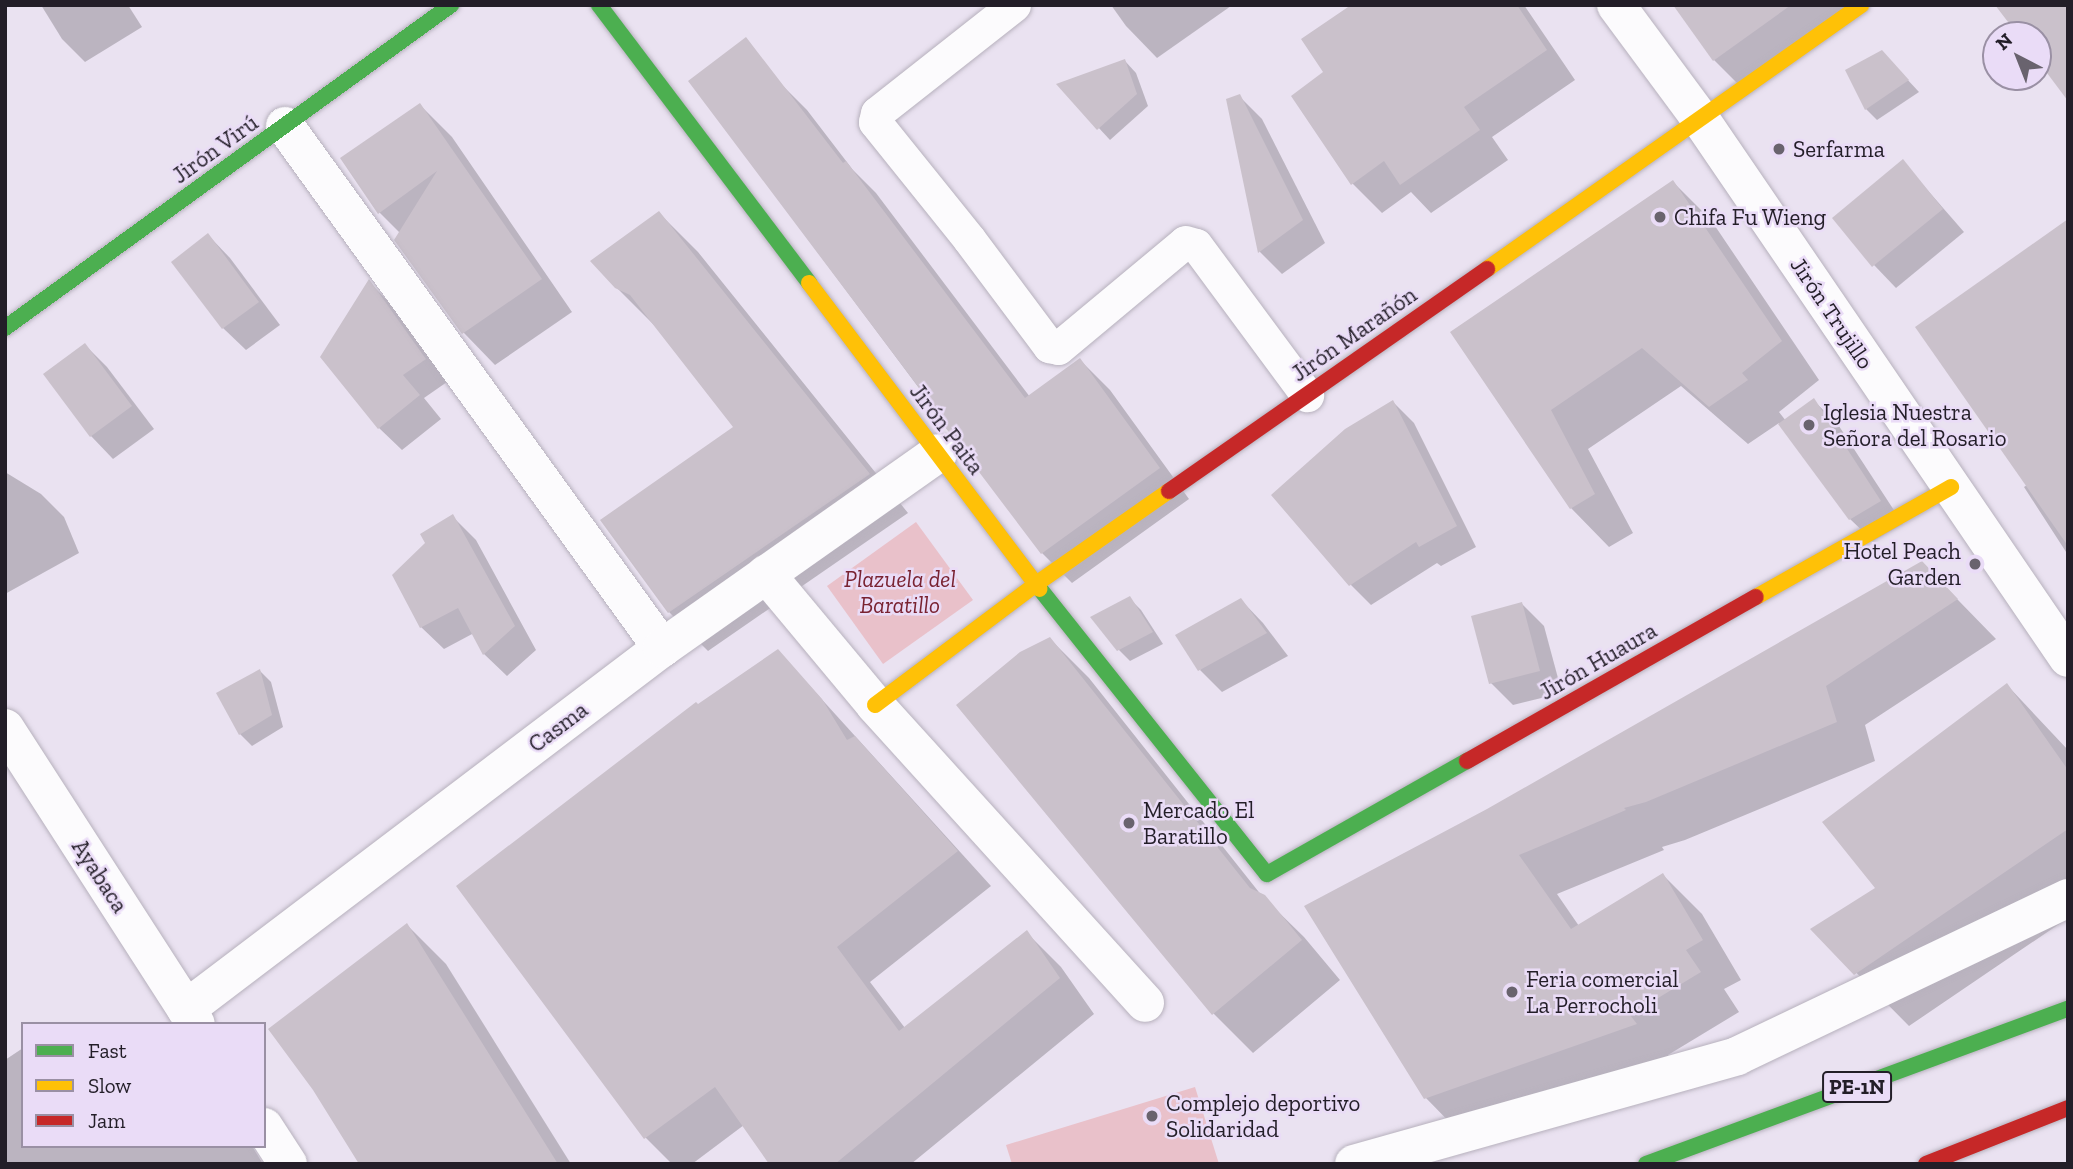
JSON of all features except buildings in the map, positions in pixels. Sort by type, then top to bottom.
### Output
[{"type":"main road","name":"Jirón Virú","points":[[5,328],[451,5]]},
{"type":"main road","name":"Jirón Paita","points":[[599,5],[1036,584],[1267,874]]},
{"type":"main road","name":"Jirón Marañón","points":[[875,705],[1036,584],[1701,120],[1861,5]]},
{"type":"main road","name":"Jirón Huaura","points":[[1267,874],[1951,487]]},
{"type":"main road","name":"PE-1N","points":[[1646,1164],[2068,1009]]},
{"type":"main road","points":[[1926,1164],[2068,1108]]},
{"type":"street","name":"Jirón Trujillo","points":[[1616,5],[1701,120],[2068,658]]},
{"type":"street","points":[[285,126],[662,648]]},
{"type":"street","name":"Casma","points":[[191,1016],[662,648],[938,453]]},
{"type":"street","points":[[766,574],[875,705],[1145,1003]]},
{"type":"street","name":"Ayabaca","points":[[5,728],[191,1016]]},
{"type":"street","points":[[1354,1164],[1737,1056],[2068,898]]},
{"type":"street","points":[[266,1130],[288,1164]]},
{"type":"lane","points":[[1014,5],[877,113],[875,122],[970,239],[1049,346],[1058,348],[1185,242],[1196,245],[1307,395]]},
{"type":"green space","name":"Plazuela del Baratillo","points":[[916,522],[973,600],[883,664],[827,586]]},
{"type":"green space","name":"Complejo deportivo Solidaridad","points":[[1195,1087],[1219,1164],[1012,1164],[1006,1145]]},
{"type":"traffic: fast","points":[[5,328],[451,5]]},
{"type":"traffic: fast","points":[[599,5],[809,283]]},
{"type":"traffic: fast","points":[[1040,589],[1267,874],[1467,761]]},
{"type":"traffic: fast","points":[[1646,1164],[2068,1009]]},
{"type":"traffic: slow","points":[[1487,269],[1861,5]]},
{"type":"traffic: slow","points":[[809,283],[1040,589]]},
{"type":"traffic: slow","points":[[1756,597],[1951,487]]},
{"type":"traffic: slow","points":[[875,705],[1036,584],[1169,491]]},
{"type":"traffic: jam","points":[[1169,491],[1487,269]]},
{"type":"traffic: jam","points":[[1467,761],[1756,597]]},
{"type":"traffic: jam","points":[[1926,1164],[2068,1108]]},
{"type":"place","name":"Serfarma","points":[[1779,149]]},
{"type":"place","name":"Chifa Fu Wieng","points":[[1660,217]]},
{"type":"place","name":"Iglesia Nuestra Señora del Rosario","points":[[1809,425]]},
{"type":"place","name":"Hotel Peach Garden","points":[[1975,564]]},
{"type":"place","name":"Mercado El Baratillo","points":[[1129,823]]},
{"type":"place","name":"Feria comercial La Perrocholi","points":[[1512,992]]},
{"type":"place","name":"Complejo deportivo Solidaridad","points":[[1152,1116]]}]
